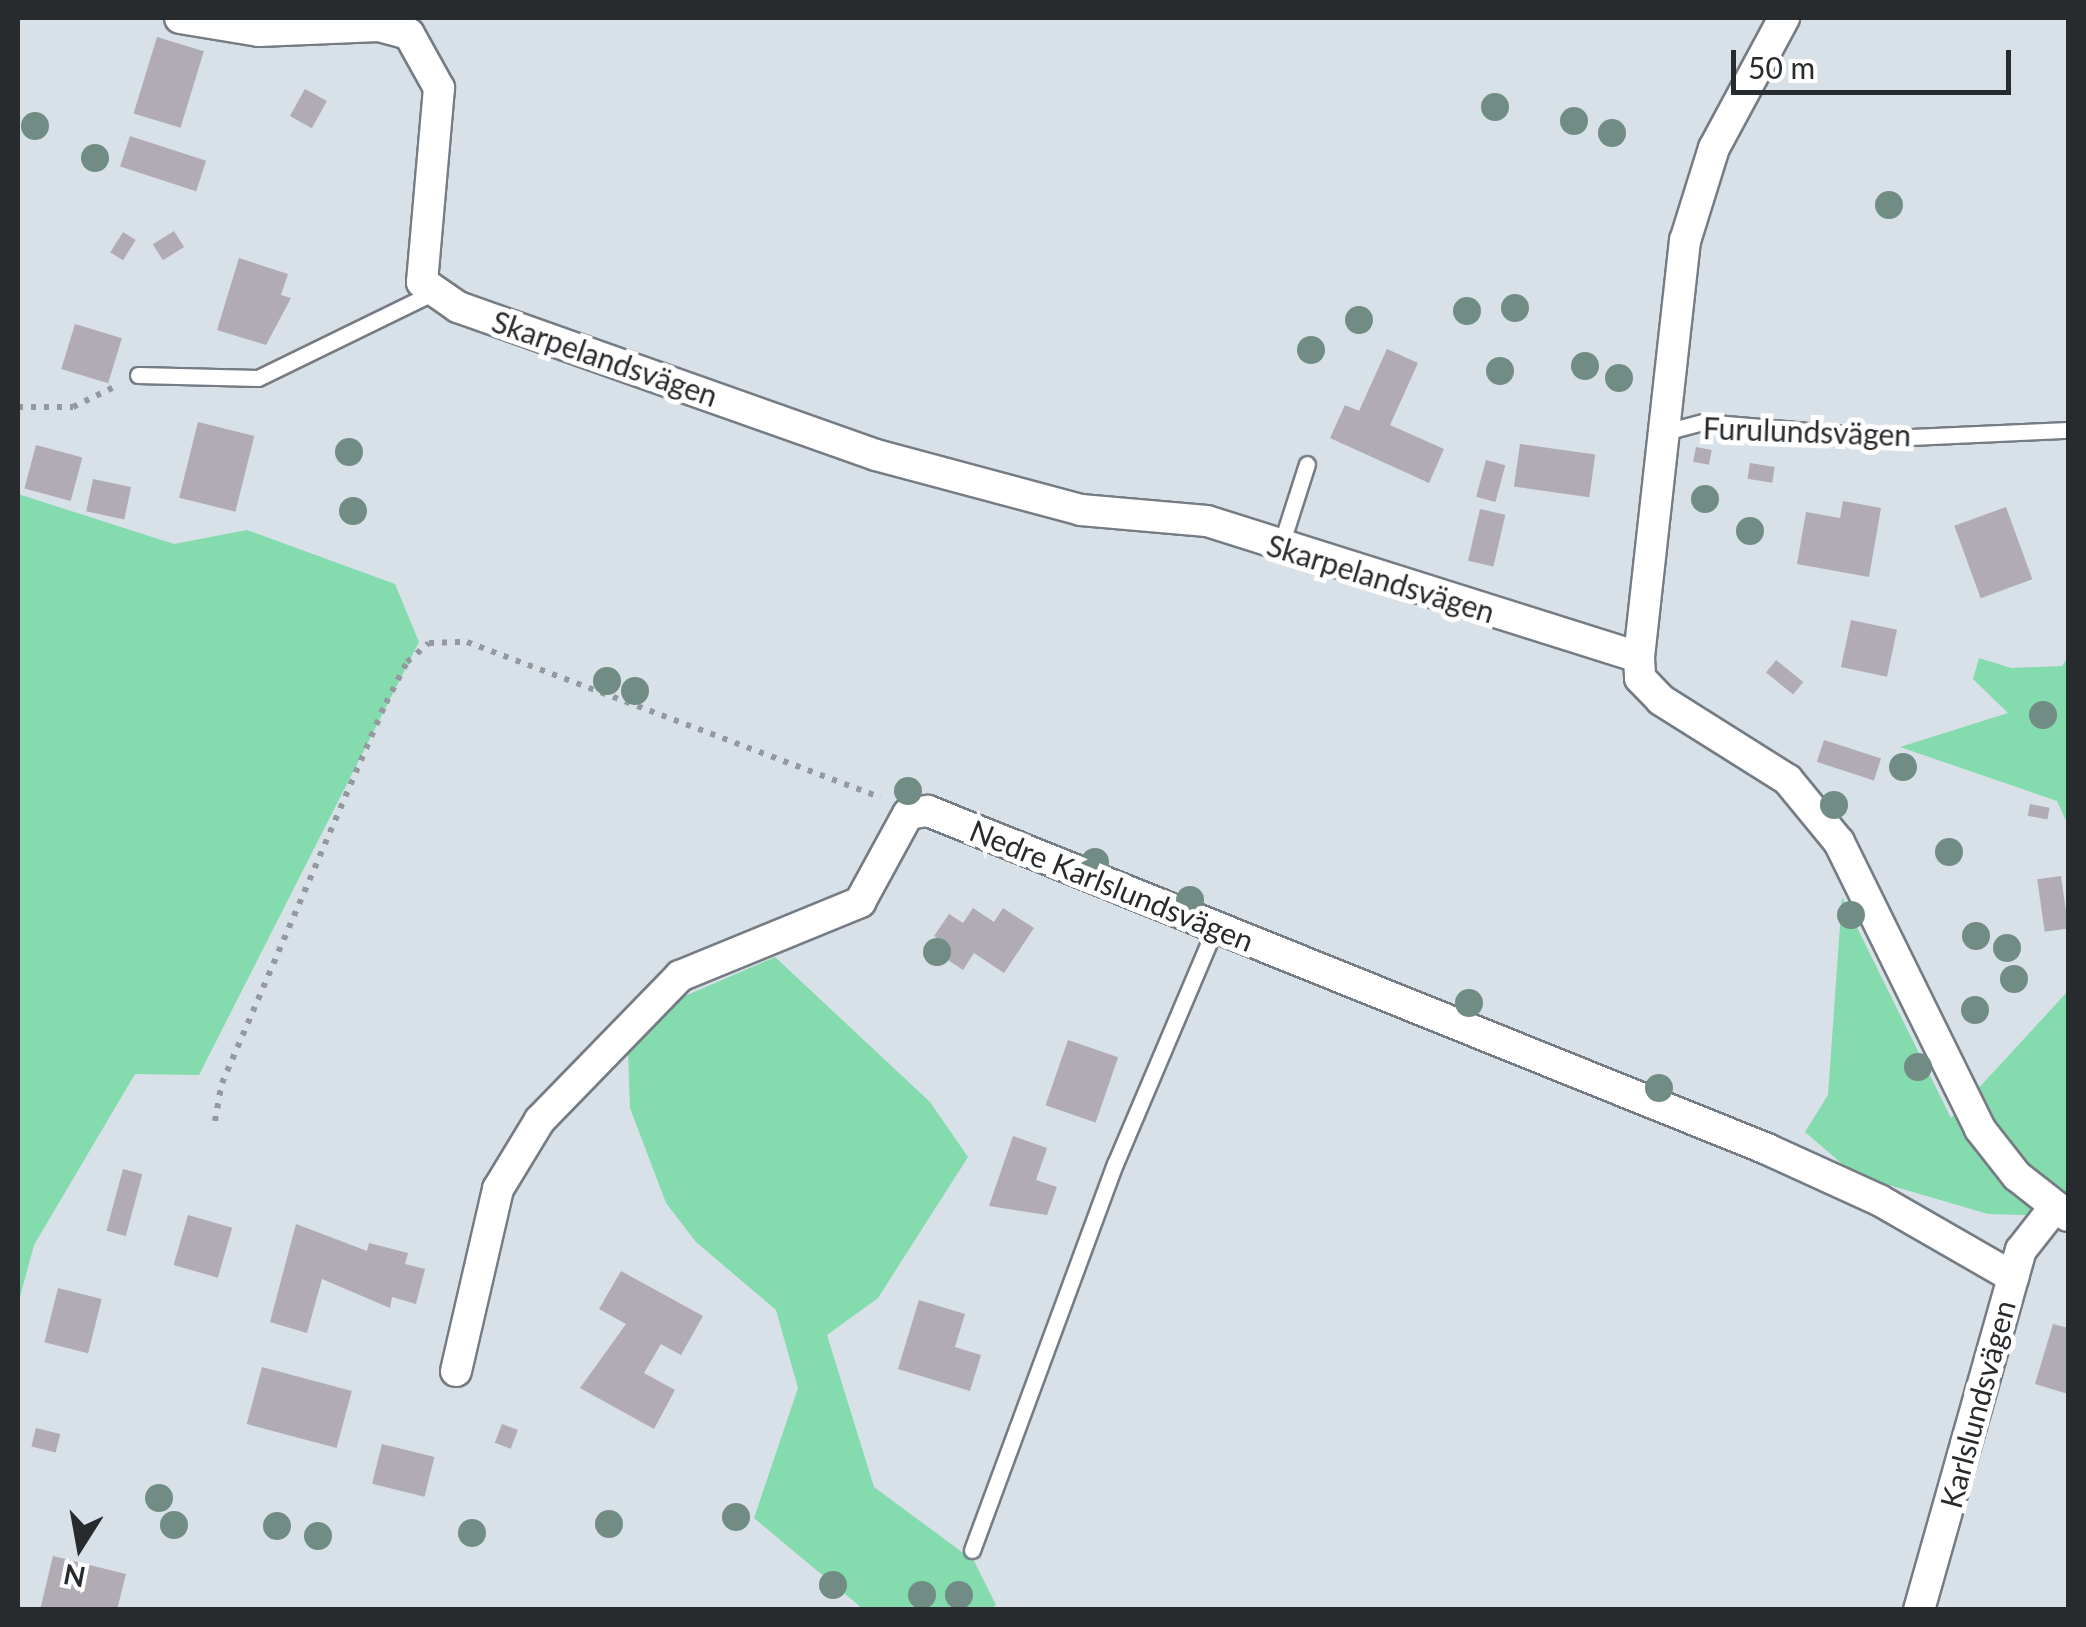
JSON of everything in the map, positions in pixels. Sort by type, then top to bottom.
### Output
[{"type":"street","points":[[180,18],[259,31],[380,26],[409,34],[439,88],[419,254],[430,294]]},
{"type":"street","name":"Furulundsvägen","points":[[1639,656],[1666,432],[1672,307],[1698,190],[1784,18]]},
{"type":"street","name":"Skarpelandsvägen","points":[[430,294],[876,454],[1081,510],[1207,521],[1280,548],[1639,656]]},
{"type":"street","points":[[1639,656],[1640,678],[1661,700],[1788,780],[1839,842],[1980,1130],[2061,1212]]},
{"type":"street","points":[[456,1370],[498,1189],[540,1120],[680,976],[860,902],[908,814]]},
{"type":"street","name":"Nedre Karlslundsvägen","points":[[908,814],[973,827],[1783,1156],[2012,1277]]},
{"type":"street","name":"Karlslundsvägen","points":[[1919,1610],[2012,1277],[2061,1212]]},
{"type":"lane","points":[[138,375],[258,378],[430,294]]},
{"type":"lane","name":"Furulundsvägen","points":[[1666,432],[1703,422],[1889,438],[2068,430]]},
{"type":"lane","points":[[1280,548],[1307,464]]},
{"type":"lane","points":[[972,1550],[1115,1164],[1216,926]]},
{"type":"path","points":[[18,407],[73,407],[138,375]]},
{"type":"path","points":[[215,1121],[222,1083],[386,703],[407,662],[430,643],[467,642],[908,814]]},
{"type":"green space","points":[[18,494],[174,544],[247,530],[395,584],[419,642],[199,1075],[135,1074],[34,1245],[18,1304]]},
{"type":"green space","points":[[2068,657],[2068,825],[2057,801],[1900,747],[2008,713],[1973,679],[1979,658],[2011,668],[2062,666]]},
{"type":"green space","points":[[1842,897],[1951,1118],[2068,991],[2068,1216],[1988,1214],[1855,1175],[1805,1132],[1828,1095]]},
{"type":"green space","points":[[775,957],[930,1102],[968,1157],[878,1298],[827,1335],[874,1487],[974,1561],[996,1605],[989,1610],[863,1609],[754,1518],[798,1388],[776,1310],[696,1242],[666,1203],[630,1108],[628,1051],[664,1005]]},
{"type":"building","points":[[157,37],[204,51],[180,128],[134,114]]},
{"type":"building","points":[[305,89],[327,101],[312,128],[290,116]]},
{"type":"building","points":[[130,136],[206,161],[196,191],[120,166]]},
{"type":"building","points":[[174,231],[184,247],[163,260],[153,244]]},
{"type":"building","points":[[123,232],[136,240],[123,260],[110,252]]},
{"type":"building","points":[[239,258],[288,274],[281,295],[291,298],[266,345],[217,330]]},
{"type":"building","points":[[75,324],[122,338],[108,383],[61,369]]},
{"type":"building","points":[[1387,349],[1418,363],[1390,425],[1444,449],[1429,483],[1330,438],[1345,405],[1359,411]]},
{"type":"building","points":[[198,422],[254,436],[235,512],[179,498]]},
{"type":"building","points":[[1520,444],[1595,455],[1589,497],[1514,487]]},
{"type":"building","points":[[36,445],[82,457],[71,501],[24,488]]},
{"type":"building","points":[[1696,447],[1712,450],[1709,465],[1693,462]]},
{"type":"building","points":[[1486,460],[1505,465],[1495,502],[1476,497]]},
{"type":"building","points":[[1750,463],[1775,467],[1772,483],[1747,479]]},
{"type":"building","points":[[93,479],[131,487],[124,519],[86,511]]},
{"type":"building","points":[[1843,501],[1881,508],[1869,577],[1797,564],[1806,512],[1840,518]]},
{"type":"building","points":[[2006,507],[2032,579],[1981,598],[1954,526]]},
{"type":"building","points":[[1480,509],[1505,515],[1493,566],[1468,561]]},
{"type":"building","points":[[1851,620],[1897,630],[1887,677],[1841,667]]},
{"type":"building","points":[[1776,660],[1803,682],[1793,694],[1766,672]]},
{"type":"building","points":[[1824,740],[1881,759],[1874,780],[1817,762]]},
{"type":"building","points":[[2030,804],[2050,808],[2047,820],[2028,816]]},
{"type":"building","points":[[2061,876],[2068,929],[2045,932],[2037,879]]},
{"type":"building","points":[[973,908],[994,922],[1003,908],[1034,928],[1004,973],[974,953],[963,970],[939,954],[946,944],[934,936],[949,914],[963,923]]},
{"type":"building","points":[[1068,1040],[1118,1057],[1096,1122],[1046,1105]]},
{"type":"building","points":[[1013,1136],[1047,1148],[1036,1180],[1057,1187],[1047,1215],[989,1206]]},
{"type":"building","points":[[123,1169],[142,1174],[126,1236],[106,1231]]},
{"type":"building","points":[[188,1215],[232,1228],[218,1278],[174,1265]]},
{"type":"building","points":[[296,1224],[367,1251],[369,1243],[408,1253],[405,1264],[425,1269],[416,1304],[392,1297],[390,1308],[322,1279],[307,1333],[270,1322]]},
{"type":"building","points":[[621,1271],[703,1316],[681,1355],[661,1344],[644,1373],[675,1390],[654,1429],[580,1388],[626,1324],[599,1309]]},
{"type":"building","points":[[58,1288],[102,1299],[88,1353],[44,1342]]},
{"type":"building","points":[[919,1300],[965,1314],[955,1347],[981,1355],[970,1391],[898,1369]]},
{"type":"building","points":[[2053,1324],[2068,1328],[2068,1394],[2035,1384]]},
{"type":"building","points":[[262,1367],[352,1391],[337,1448],[247,1424]]},
{"type":"building","points":[[502,1424],[518,1430],[511,1449],[495,1443]]},
{"type":"building","points":[[36,1428],[60,1434],[56,1452],[31,1446]]},
{"type":"building","points":[[382,1444],[434,1457],[424,1497],[372,1484]]},
{"type":"building","points":[[53,1556],[126,1574],[117,1610],[40,1610]]}]
